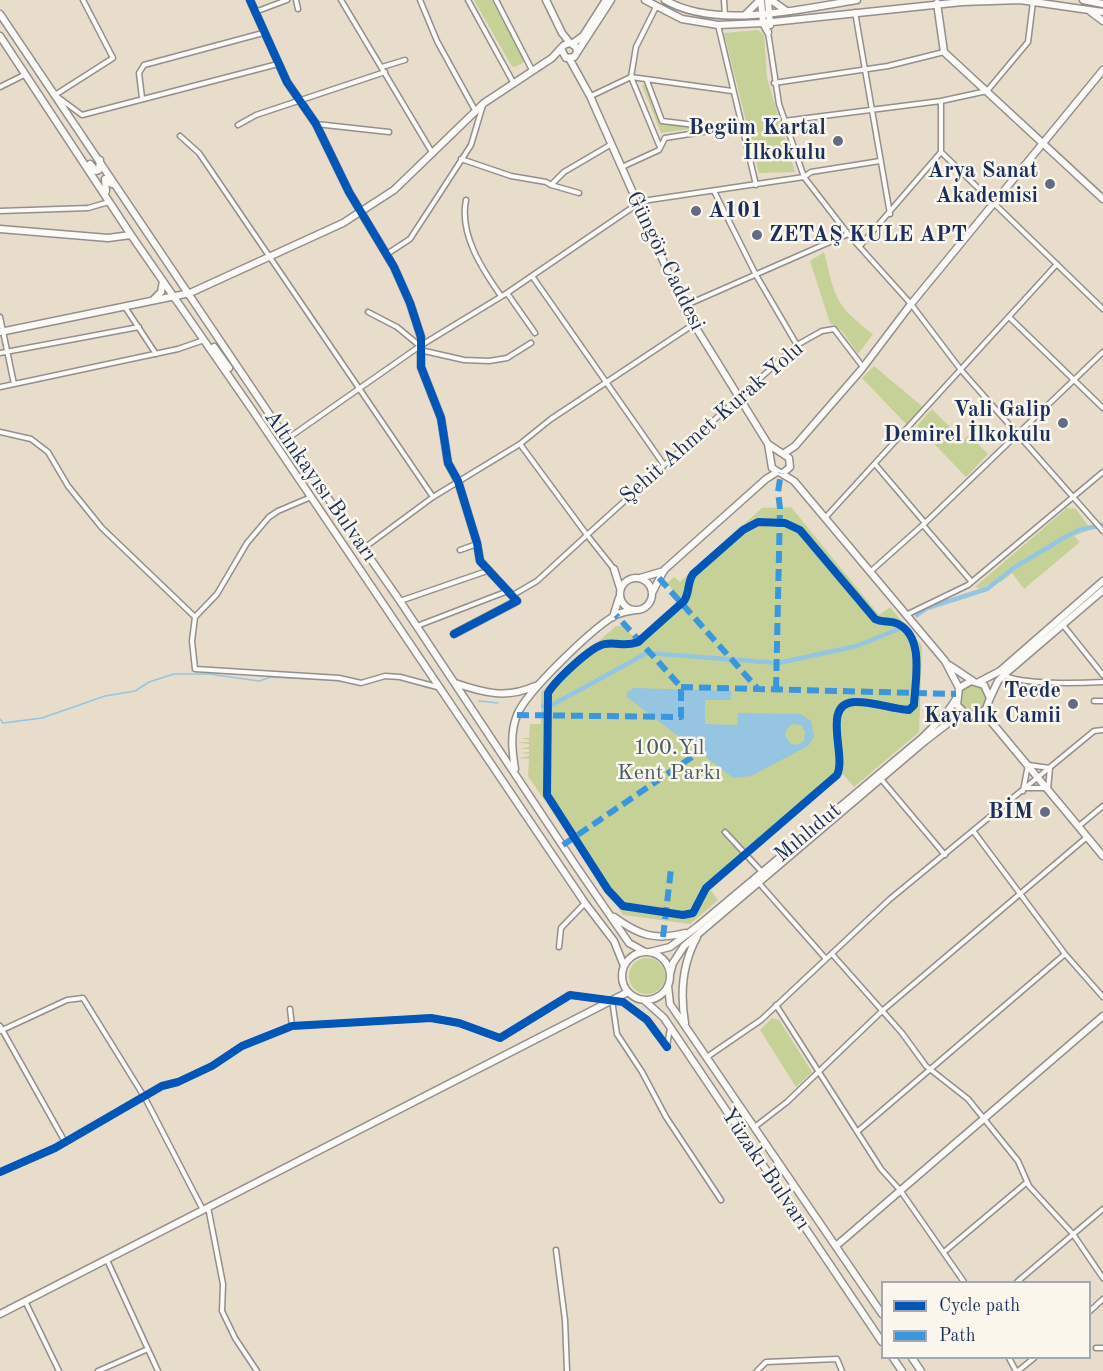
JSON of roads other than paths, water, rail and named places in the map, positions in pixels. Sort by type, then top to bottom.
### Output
[{"type":"main road","points":[[250,0],[287,82],[316,124],[330,157],[386,254],[419,324],[421,367],[441,418],[448,463],[458,482],[477,543],[480,561],[517,602],[454,634]]},
{"type":"main road","name":"Güngör Caddesi","points":[[546,0],[683,307],[768,444],[772,462]]},
{"type":"main road","points":[[2,331],[190,293],[362,213],[394,190],[484,103],[582,36],[606,0]]},
{"type":"main road","points":[[552,58],[572,56],[611,0]]},
{"type":"main road","points":[[645,0],[682,19],[718,25],[767,23],[937,3],[1033,2],[1103,12]]},
{"type":"main road","points":[[665,0],[693,11],[725,16],[857,0]]},
{"type":"main road","points":[[746,14],[761,0],[766,12],[768,32]]},
{"type":"main road","points":[[766,12],[770,0],[785,10]]},
{"type":"main road","points":[[1083,0],[1103,4]]},
{"type":"main road","points":[[937,3],[944,52],[1103,199]]},
{"type":"main road","points":[[1088,9],[1103,21]]},
{"type":"main road","name":"Altınkayısı Bulvarı","points":[[0,14],[146,227],[279,428],[417,626],[609,914],[630,943],[648,952]]},
{"type":"main road","name":"Altınkayısı Bulvarı","points":[[0,36],[131,235],[254,411],[585,903],[614,941],[624,966]]},
{"type":"main road","name":"Güngör Caddesi","points":[[567,45],[561,52],[572,56]]},
{"type":"main road","points":[[766,479],[772,462],[795,446],[864,367],[911,304],[1103,70]]},
{"type":"main road","points":[[64,131],[70,135],[96,171],[101,168],[100,160]]},
{"type":"main road","points":[[110,202],[103,184],[105,179],[111,182],[134,216],[146,227]]},
{"type":"main road","points":[[0,229],[108,238],[131,235]]},
{"type":"main road","points":[[153,300],[161,292],[163,280]]},
{"type":"main road","points":[[204,340],[213,347],[241,384],[244,381],[241,370]]},
{"type":"main road","points":[[254,411],[245,394],[248,390],[279,428]]},
{"type":"main road","name":"Güngör Caddesi","points":[[768,444],[782,454],[790,464]]},
{"type":"main road","points":[[794,481],[790,464],[795,446]]},
{"type":"main road","points":[[772,462],[780,472],[794,481],[945,661],[959,688],[956,699],[965,713],[989,718],[1103,856]]},
{"type":"main road","points":[[516,773],[512,741],[513,727],[520,707],[536,686],[613,617],[647,606],[664,570],[766,479],[790,464]]},
{"type":"main road","points":[[615,569],[649,584],[652,593]]},
{"type":"main road","points":[[615,569],[620,594],[626,607],[636,610]]},
{"type":"main road","points":[[613,617],[626,582],[664,570]]},
{"type":"main road","points":[[959,688],[1000,671],[1103,581]]},
{"type":"main road","points":[[977,715],[989,702],[1004,675],[1103,590]]},
{"type":"main road","points":[[945,661],[988,690],[989,718]]},
{"type":"main road","points":[[455,683],[496,694],[518,693],[536,686]]},
{"type":"main road","name":"Mıhlıdut","points":[[648,952],[670,947],[689,933],[922,738],[946,714],[956,699]]},
{"type":"main road","name":"Mıhlıdut","points":[[670,974],[677,955],[699,934],[881,779],[951,721],[965,713]]},
{"type":"main road","points":[[609,914],[638,934],[664,937],[689,933]]},
{"type":"main road","points":[[686,1027],[683,980],[690,950],[699,934]]},
{"type":"main road","points":[[648,952],[664,959],[670,974],[668,986],[660,995],[644,1000],[628,992],[622,981],[624,966],[634,954],[648,952]]},
{"type":"main road","name":"Yüzakı Bulvarı","points":[[668,986],[670,1004],[756,1126],[881,1313]]},
{"type":"main road","points":[[0,1314],[628,992]]},
{"type":"main road","name":"Yüzakı Bulvarı","points":[[644,1000],[660,1012],[880,1332]]},
{"type":"main road","points":[[836,1246],[1103,1016]]},
{"type":"street","points":[[83,0],[113,58],[55,95],[82,115],[278,63]]},
{"type":"street","points":[[255,13],[287,0]]},
{"type":"street","points":[[296,0],[298,9]]},
{"type":"street","points":[[420,0],[437,41],[476,112]]},
{"type":"street","points":[[468,0],[513,82]]},
{"type":"street","points":[[496,0],[532,70]]},
{"type":"street","points":[[724,0],[725,16]]},
{"type":"street","points":[[344,1],[433,154]]},
{"type":"street","points":[[784,122],[871,108],[941,101],[987,91],[1028,42],[1033,2]]},
{"type":"street","points":[[656,7],[636,47],[631,76],[660,145]]},
{"type":"street","points":[[854,11],[890,214]]},
{"type":"street","points":[[718,25],[740,126],[756,185]]},
{"type":"street","points":[[768,32],[774,83],[784,122],[804,177],[848,234],[911,304],[961,370],[1102,529]]},
{"type":"street","points":[[142,98],[139,73],[144,65],[263,33]]},
{"type":"street","points":[[774,83],[910,62],[944,52]]},
{"type":"street","points":[[382,67],[405,60]]},
{"type":"street","points":[[238,125],[243,120],[385,72]]},
{"type":"street","points":[[0,87],[24,75]]},
{"type":"street","points":[[590,96],[631,76],[647,81],[732,91]]},
{"type":"street","points":[[647,81],[662,121],[718,128]]},
{"type":"street","points":[[860,246],[890,214],[941,152],[941,101]]},
{"type":"street","points":[[386,254],[410,239],[471,145],[484,103]]},
{"type":"street","points":[[316,124],[389,132]]},
{"type":"street","points":[[620,168],[659,150],[665,138],[740,126]]},
{"type":"street","points":[[180,136],[199,153],[433,497]]},
{"type":"street","points":[[551,186],[564,171],[610,145]]},
{"type":"street","points":[[941,152],[1103,309]]},
{"type":"street","points":[[461,159],[511,176],[546,182],[551,186],[579,193]]},
{"type":"street","points":[[287,439],[636,205],[649,200],[804,177],[811,172],[880,161]]},
{"type":"street","points":[[714,191],[756,275],[796,345]]},
{"type":"street","points":[[466,200],[463,217],[478,264],[501,296]]},
{"type":"street","points":[[0,211],[88,208],[110,202]]},
{"type":"street","points":[[683,307],[848,234]]},
{"type":"street","points":[[824,519],[1057,264]]},
{"type":"street","points":[[532,276],[664,465]]},
{"type":"street","points":[[507,293],[535,333]]},
{"type":"street","points":[[125,306],[156,354]]},
{"type":"street","points":[[368,312],[397,327],[420,348],[464,360],[489,361],[507,358],[531,343]]},
{"type":"street","points":[[0,317],[14,384]]},
{"type":"street","points":[[1010,317],[1103,408]]},
{"type":"street","points":[[364,548],[433,497],[520,444],[606,381],[694,324]]},
{"type":"street","points":[[0,353],[139,327]]},
{"type":"street","name":"Şehit Ahmet Kurak Yolu","points":[[417,626],[511,593],[549,571],[796,345],[822,331],[834,329],[864,367]]},
{"type":"street","points":[[0,387],[156,354],[204,340]]},
{"type":"street","points":[[869,572],[924,524],[1103,352]]},
{"type":"street","points":[[0,432],[31,439],[48,452],[69,486],[102,528],[195,617]]},
{"type":"street","points":[[520,444],[615,569]]},
{"type":"street","points":[[875,464],[972,582]]},
{"type":"street","points":[[905,616],[972,582],[1103,472]]},
{"type":"street","points":[[311,497],[278,511],[269,518],[247,543],[217,594],[195,617],[192,641],[195,669],[339,678],[361,683],[385,676],[400,676],[441,688]]},
{"type":"street","points":[[460,550],[477,543]]},
{"type":"street","points":[[400,601],[487,571]]},
{"type":"street","points":[[1063,625],[1103,675]]},
{"type":"street","points":[[1004,675],[1012,679],[1103,682]]},
{"type":"street","points":[[1094,701],[1103,701]]},
{"type":"street","points":[[707,1057],[761,1020],[890,899],[1094,731],[1103,730]]},
{"type":"street","points":[[1024,790],[1028,765],[1050,768]]},
{"type":"street","points":[[1024,790],[1048,789],[1050,768]]},
{"type":"street","points":[[881,779],[945,855]]},
{"type":"street","points":[[1078,826],[1103,806]]},
{"type":"street","points":[[725,832],[762,872]]},
{"type":"street","points":[[974,832],[1065,954],[1103,997]]},
{"type":"street","points":[[756,1126],[818,1073],[882,1011],[1087,837]]},
{"type":"street","points":[[759,883],[826,959]]},
{"type":"street","points":[[559,947],[561,928],[585,903]]},
{"type":"street","points":[[832,954],[902,1032],[931,1071],[968,1099],[985,1119],[1018,1161],[1026,1182],[1073,1234],[1103,1278]]},
{"type":"street","points":[[858,1131],[931,1071],[1065,954]]},
{"type":"street","points":[[0,1172],[65,1142],[145,1098],[162,1086],[178,1082],[212,1066],[242,1046],[292,1026],[431,1018],[459,1023],[500,1038],[570,995],[623,1002],[647,1020],[667,1047],[670,1028]]},
{"type":"street","points":[[65,1142],[1,1029],[67,1000],[83,998],[145,1098],[205,1209],[223,1284],[222,1311],[235,1338],[257,1371]]},
{"type":"street","points":[[612,1000],[617,1034],[642,1072],[666,1117],[721,1200]]},
{"type":"street","points":[[776,1005],[881,1168],[900,1190],[963,1281]]},
{"type":"street","points":[[290,1009],[292,1026]]},
{"type":"street","points":[[944,1251],[1026,1182]]},
{"type":"street","points":[[1018,1281],[1103,1209]]},
{"type":"street","points":[[556,1250],[565,1320],[567,1371]]},
{"type":"street","points":[[106,1260],[158,1371]]},
{"type":"street","points":[[1091,1309],[1103,1299]]},
{"type":"street","points":[[25,1301],[58,1371]]},
{"type":"street","points":[[1096,1348],[1103,1348]]},
{"type":"street","points":[[98,1371],[148,1349]]},
{"type":"street","points":[[757,1371],[766,1362],[837,1359],[842,1371]]},
{"type":"street","points":[[1017,1371],[1033,1359]]},
{"type":"water","points":[[634,688],[731,691],[731,700],[705,700],[705,724],[737,725],[738,713],[800,714],[811,721],[814,737],[808,746],[751,776],[733,778],[627,697],[627,692]],"holes":[[[792,724],[801,725],[805,731],[804,741],[797,745],[791,744],[785,736],[786,730]]]},
{"type":"waterway","points":[[917,615],[927,608],[987,589],[1015,567],[1067,536],[1079,530],[1103,525]]},
{"type":"waterway","points":[[543,706],[552,705],[647,653],[778,663],[857,646],[901,628]]},
{"type":"waterway","points":[[0,719],[3,723],[42,718],[105,696],[135,691],[149,682],[174,674],[209,674],[259,681],[271,677],[346,681]]},
{"type":"waterway","points":[[365,684],[378,680]]},
{"type":"waterway","points":[[415,683],[428,688]]},
{"type":"waterway","points":[[479,701],[498,703]]},
{"type":"place","name":"Begüm Kartal İlkokulu","points":[[838,141]]},
{"type":"place","name":"Arya Sanat Akademisi","points":[[1050,184]]},
{"type":"place","name":"A101","points":[[696,211]]},
{"type":"place","name":"ZETAŞ KULE APT","points":[[757,235]]},
{"type":"place","name":"Vali Galip Demirel İlkokulu","points":[[1063,423]]},
{"type":"place","name":"Tecde Kayalık Camii","points":[[1073,704]]},
{"type":"place","name":"BİM","points":[[1045,812]]},
{"type":"park label","name":"100.Yıl Kent Parkı","points":[[669,760]]}]
